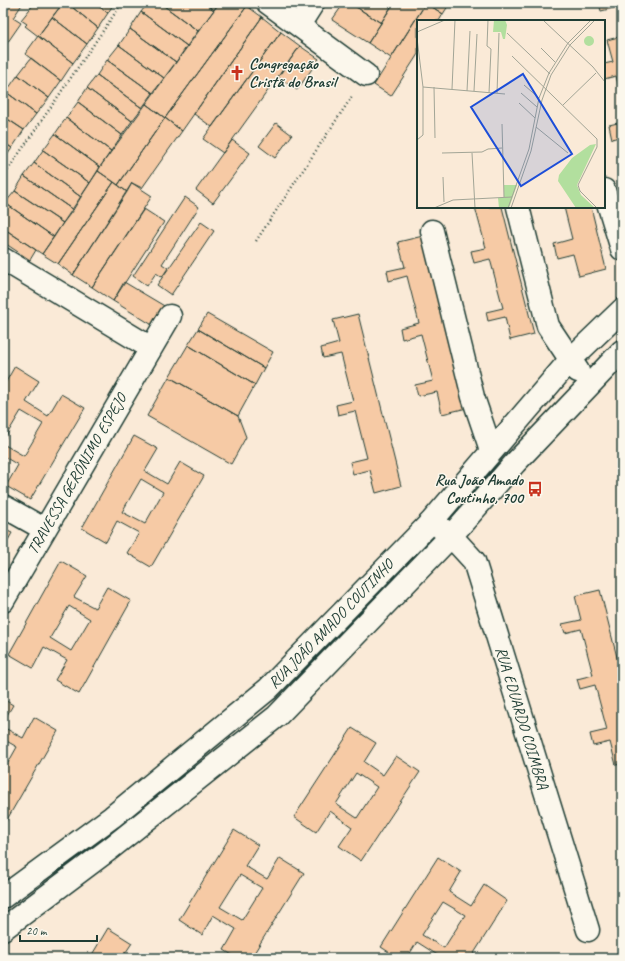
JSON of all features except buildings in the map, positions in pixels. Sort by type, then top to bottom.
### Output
[{"type":"street","points":[[268,3],[366,75]]},
{"type":"street","points":[[299,25],[313,3]]},
{"type":"street","points":[[605,193],[622,249]]},
{"type":"street","points":[[518,208],[548,326],[588,387]]},
{"type":"street","points":[[432,231],[473,397],[491,450]]},
{"type":"street","points":[[3,259],[151,348]]},
{"type":"street","name":"RUA JOÃO AMADO COUTINHO","points":[[3,897],[112,817],[268,689],[432,521],[491,450],[571,359],[622,310]]},
{"type":"street","name":"TRAVESSA GERÔNIMO ESPEJO","points":[[3,601],[170,316]]},
{"type":"street","name":"RUA JOÃO AMADO COUTINHO","points":[[3,929],[111,848],[277,716],[452,536],[515,464],[622,350]]},
{"type":"street","points":[[3,506],[44,529]]},
{"type":"street","name":"RUA EDUARDO COIMBRA","points":[[432,521],[452,536],[474,561],[588,930]]},
{"type":"path","points":[[3,177],[122,3]]},
{"type":"path","points":[[256,241],[366,75]]},
{"type":"place","name":"Congregação Cristã do Brasil","points":[[237,73]]},
{"type":"place","name":"Rua João Amado Coutinho, 700","points":[[535,489]]}]
